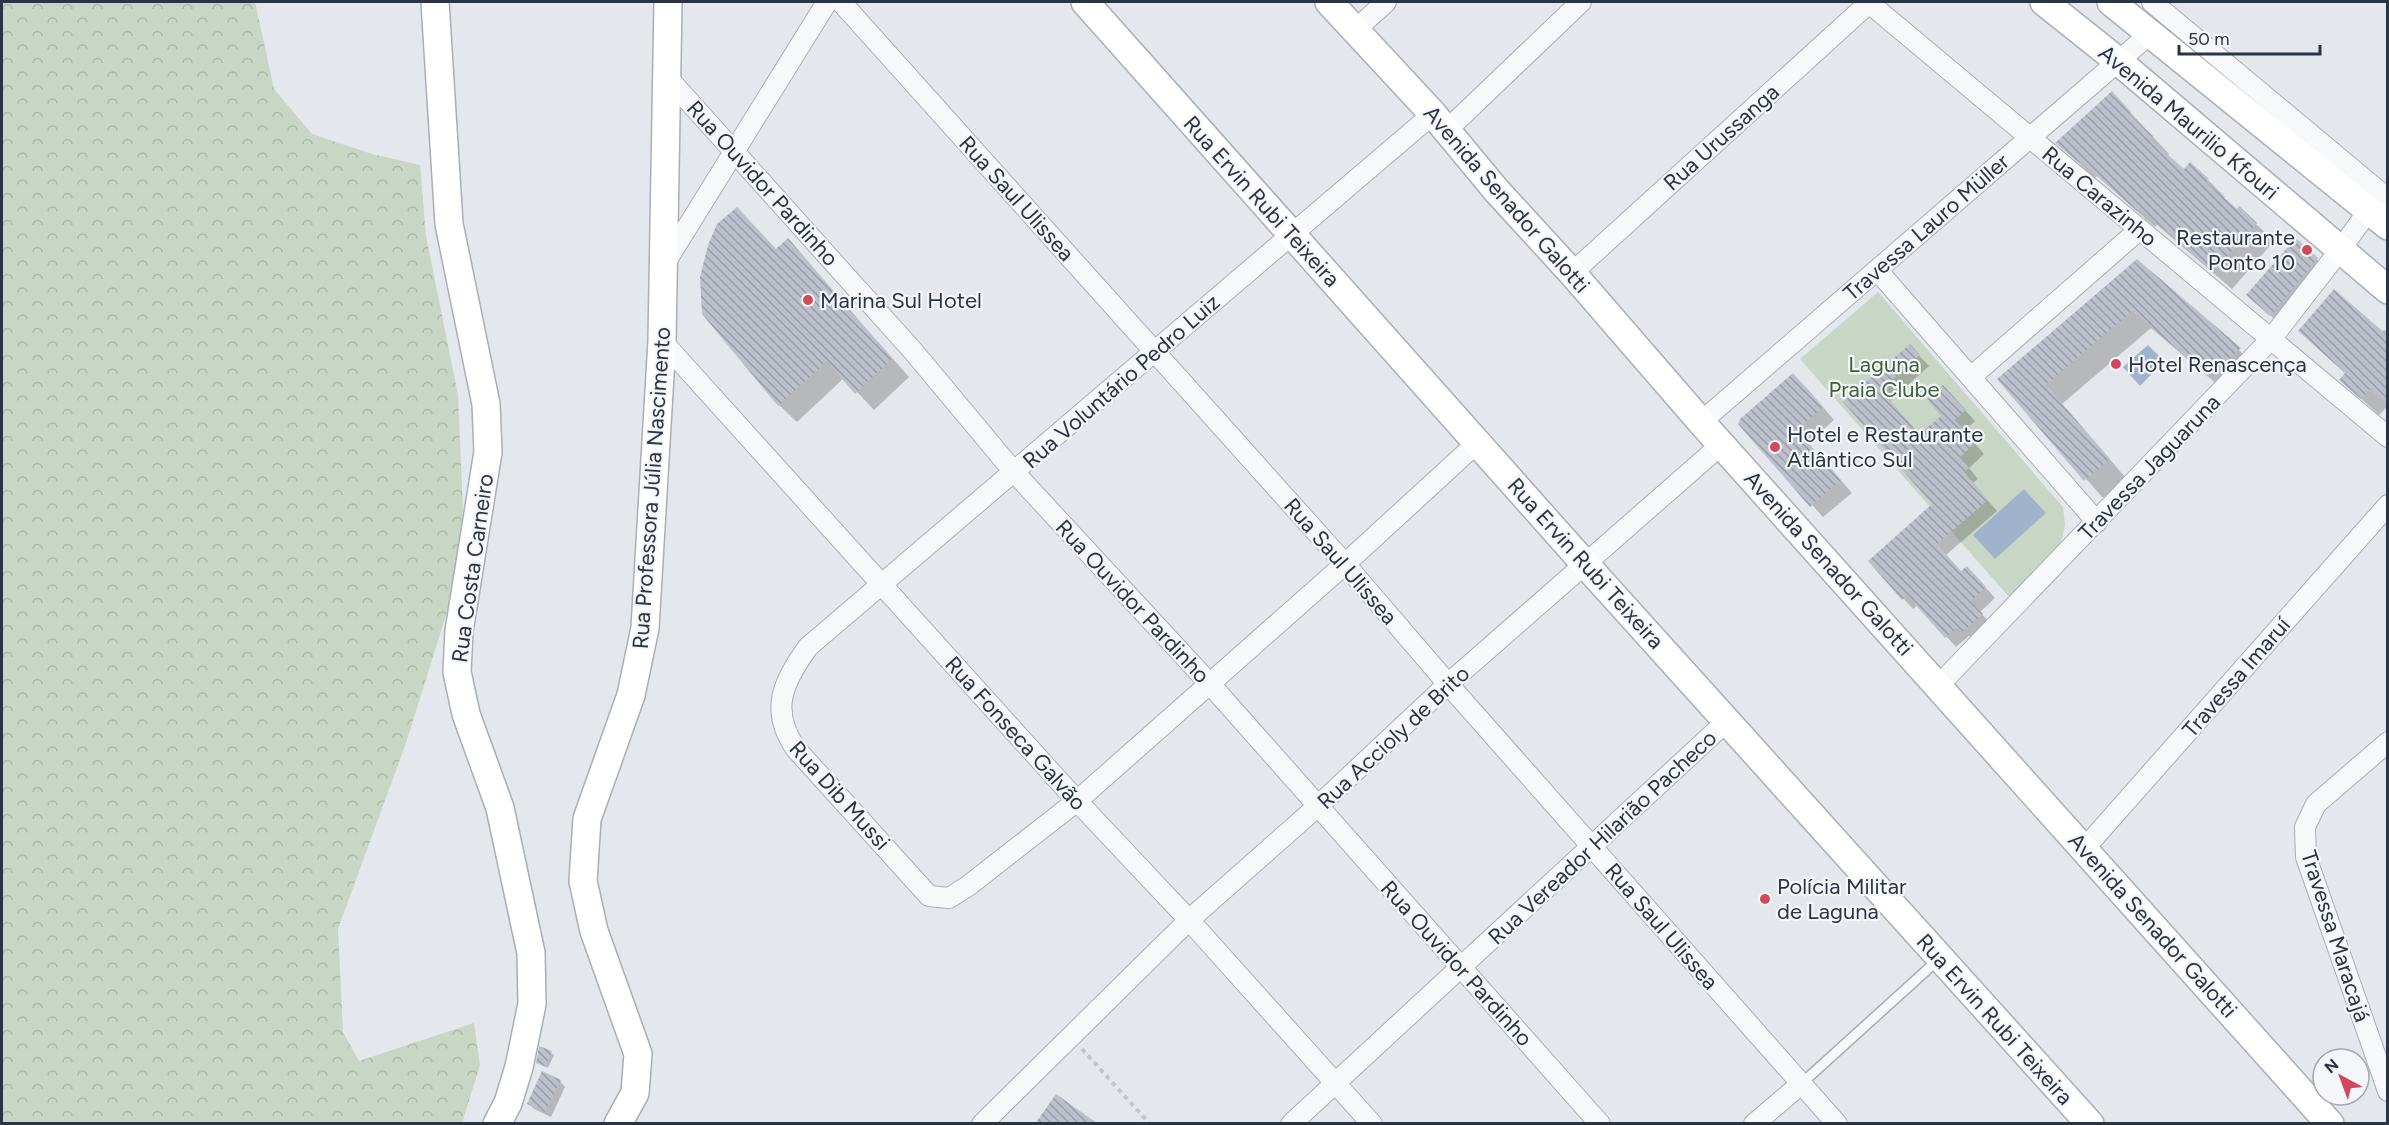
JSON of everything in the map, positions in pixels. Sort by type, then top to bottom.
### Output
[{"type":"street","name":"Rua Costa Carneiro","points":[[435,2],[449,224],[486,404],[488,452],[459,631],[457,672],[466,714],[500,808],[531,953],[532,1004],[519,1067],[508,1103],[497,1124]]},
{"type":"street","name":"Rua Professora Júlia Nascimento","points":[[618,1124],[635,1093],[638,1054],[594,931],[583,881],[587,819],[631,695],[645,628],[665,263],[668,2]]},
{"type":"street","points":[[665,263],[827,2]]},
{"type":"street","name":"Rua Saul Ulissea","points":[[840,2],[1345,564],[1448,684],[1837,1124]]},
{"type":"street","name":"Rua Ervin Rubi Teixeira","points":[[1085,2],[1727,722],[2090,1124]]},
{"type":"street","name":"Avenida Senador Galotti","points":[[1329,2],[1440,122],[1496,190],[1572,273],[1701,422],[2330,1124]]},
{"type":"street","points":[[1355,30],[1386,2]]},
{"type":"street","name":"Rua Voluntário Pedro Luiz","points":[[808,647],[1292,234],[1440,122],[1581,2]]},
{"type":"street","name":"Rua Carazinho","points":[[1869,2],[2388,437]]},
{"type":"street","name":"Rua Urussanga","points":[[1572,273],[1869,2]]},
{"type":"street","name":"Avenida Maurilio Kfouri","points":[[2044,2],[2118,61],[2388,290]]},
{"type":"street","name":"Avenida Maurilio Kfouri","points":[[2111,2],[2381,212]]},
{"type":"street","points":[[2152,2],[2381,212]]},
{"type":"street","name":"Travessa Lauro Müller","points":[[1701,422],[2151,33]]},
{"type":"street","name":"Rua Ouvidor Pardinho","points":[[667,77],[913,351],[1014,472],[1210,684],[1600,1124]]},
{"type":"street","name":"Travessa Jaguaruna","points":[[1938,686],[2271,339],[2340,250],[2381,212]]},
{"type":"street","points":[[1971,377],[2140,229]]},
{"type":"street","points":[[1877,270],[2097,522]]},
{"type":"street","name":"Rua Fonseca Galvão","points":[[662,341],[1077,801],[1337,1082],[1372,1124]]},
{"type":"street","name":"Rua Dib Mussi","points":[[808,647],[790,672],[781,694],[781,718],[786,735],[796,749],[929,896],[949,898],[968,886],[1077,801],[1345,564],[1478,442]]},
{"type":"street","name":"Rua Accioly de Brito","points":[[982,1124],[1189,920],[1318,806],[1448,684],[1722,444]]},
{"type":"street","name":"Travessa Imaruí","points":[[2084,849],[2388,505]]},
{"type":"street","name":"Rua Vereador Hilarião Pacheco","points":[[1291,1124],[1727,722]]},
{"type":"street","name":"Travessa Maracajá","points":[[2388,742],[2316,804],[2305,827],[2306,857],[2388,1091]]},
{"type":"street","points":[[1754,1124],[1801,1084]]},
{"type":"lane","points":[[1801,1084],[1940,957]]},
{"type":"path","points":[[1070,1036],[1150,1124]]},
{"type":"green space","points":[[2,2],[255,2],[274,89],[312,134],[372,154],[420,165],[426,236],[458,395],[463,510],[452,596],[406,743],[338,929],[343,1032],[359,1061],[474,1023],[480,1065],[462,1123],[2,1124]]},
{"type":"green space","name":"Laguna Praia Clube","points":[[1878,292],[2063,507],[2065,525],[2061,543],[2010,598],[1800,359]]},
{"type":"water","points":[[2148,345],[2164,361],[2140,386],[2123,367]]},
{"type":"water","points":[[2024,489],[2046,513],[1995,559],[1973,535]]},
{"type":"building","points":[[2112,91],[2131,112],[2129,114],[2153,136],[2150,139],[2184,169],[2190,162],[2209,179],[2206,182],[2237,209],[2239,206],[2257,223],[2213,272],[2164,229],[2139,209],[2137,211],[2079,160],[2077,161],[2055,143]]},
{"type":"building","name":"Marina Sul Hotel","points":[[737,207],[776,249],[788,238],[892,359],[855,394],[827,361],[778,406],[702,314],[700,277],[708,245],[717,224]]},
{"type":"building","points":[[2296,238],[2318,258],[2270,316],[2246,295]]},
{"type":"building","points":[[2137,259],[2241,348],[2209,376],[2132,311],[2046,385],[2110,459],[2084,481],[1997,379]]},
{"type":"building","points":[[2334,289],[2388,336],[2388,404],[2370,389],[2361,399],[2339,380],[2345,373],[2298,331]]},
{"type":"building","points":[[1910,344],[1920,355],[1881,390],[1919,434],[1941,416],[1927,399],[1943,385],[1966,410],[1955,420],[1975,443],[1960,457],[1969,468],[1964,472],[1988,500],[1937,544],[1961,571],[1967,566],[1986,587],[1971,601],[1983,614],[1962,632],[1958,627],[1945,638],[1907,595],[1902,600],[1868,561],[1932,504],[1843,402]]},
{"type":"building","points":[[1793,373],[1823,407],[1797,430],[1841,480],[1810,507],[1738,424],[1740,419]]},
{"type":"building","points":[[539,1046],[552,1051],[546,1067],[536,1063]]},
{"type":"building","points":[[542,1071],[561,1080],[545,1112],[527,1104]]},
{"type":"building","points":[[1056,1094],[1098,1124],[1035,1124]]},
{"type":"place","name":"Restaurante Ponto 10","points":[[2307,250]]},
{"type":"place","name":"Marina Sul Hotel","points":[[808,300]]},
{"type":"place","name":"Hotel Renascença","points":[[2116,364]]},
{"type":"place","name":"Hotel e Restaurante Atlântico Sul","points":[[1775,447]]},
{"type":"place","name":"Polícia Militar de Laguna","points":[[1765,899]]}]
